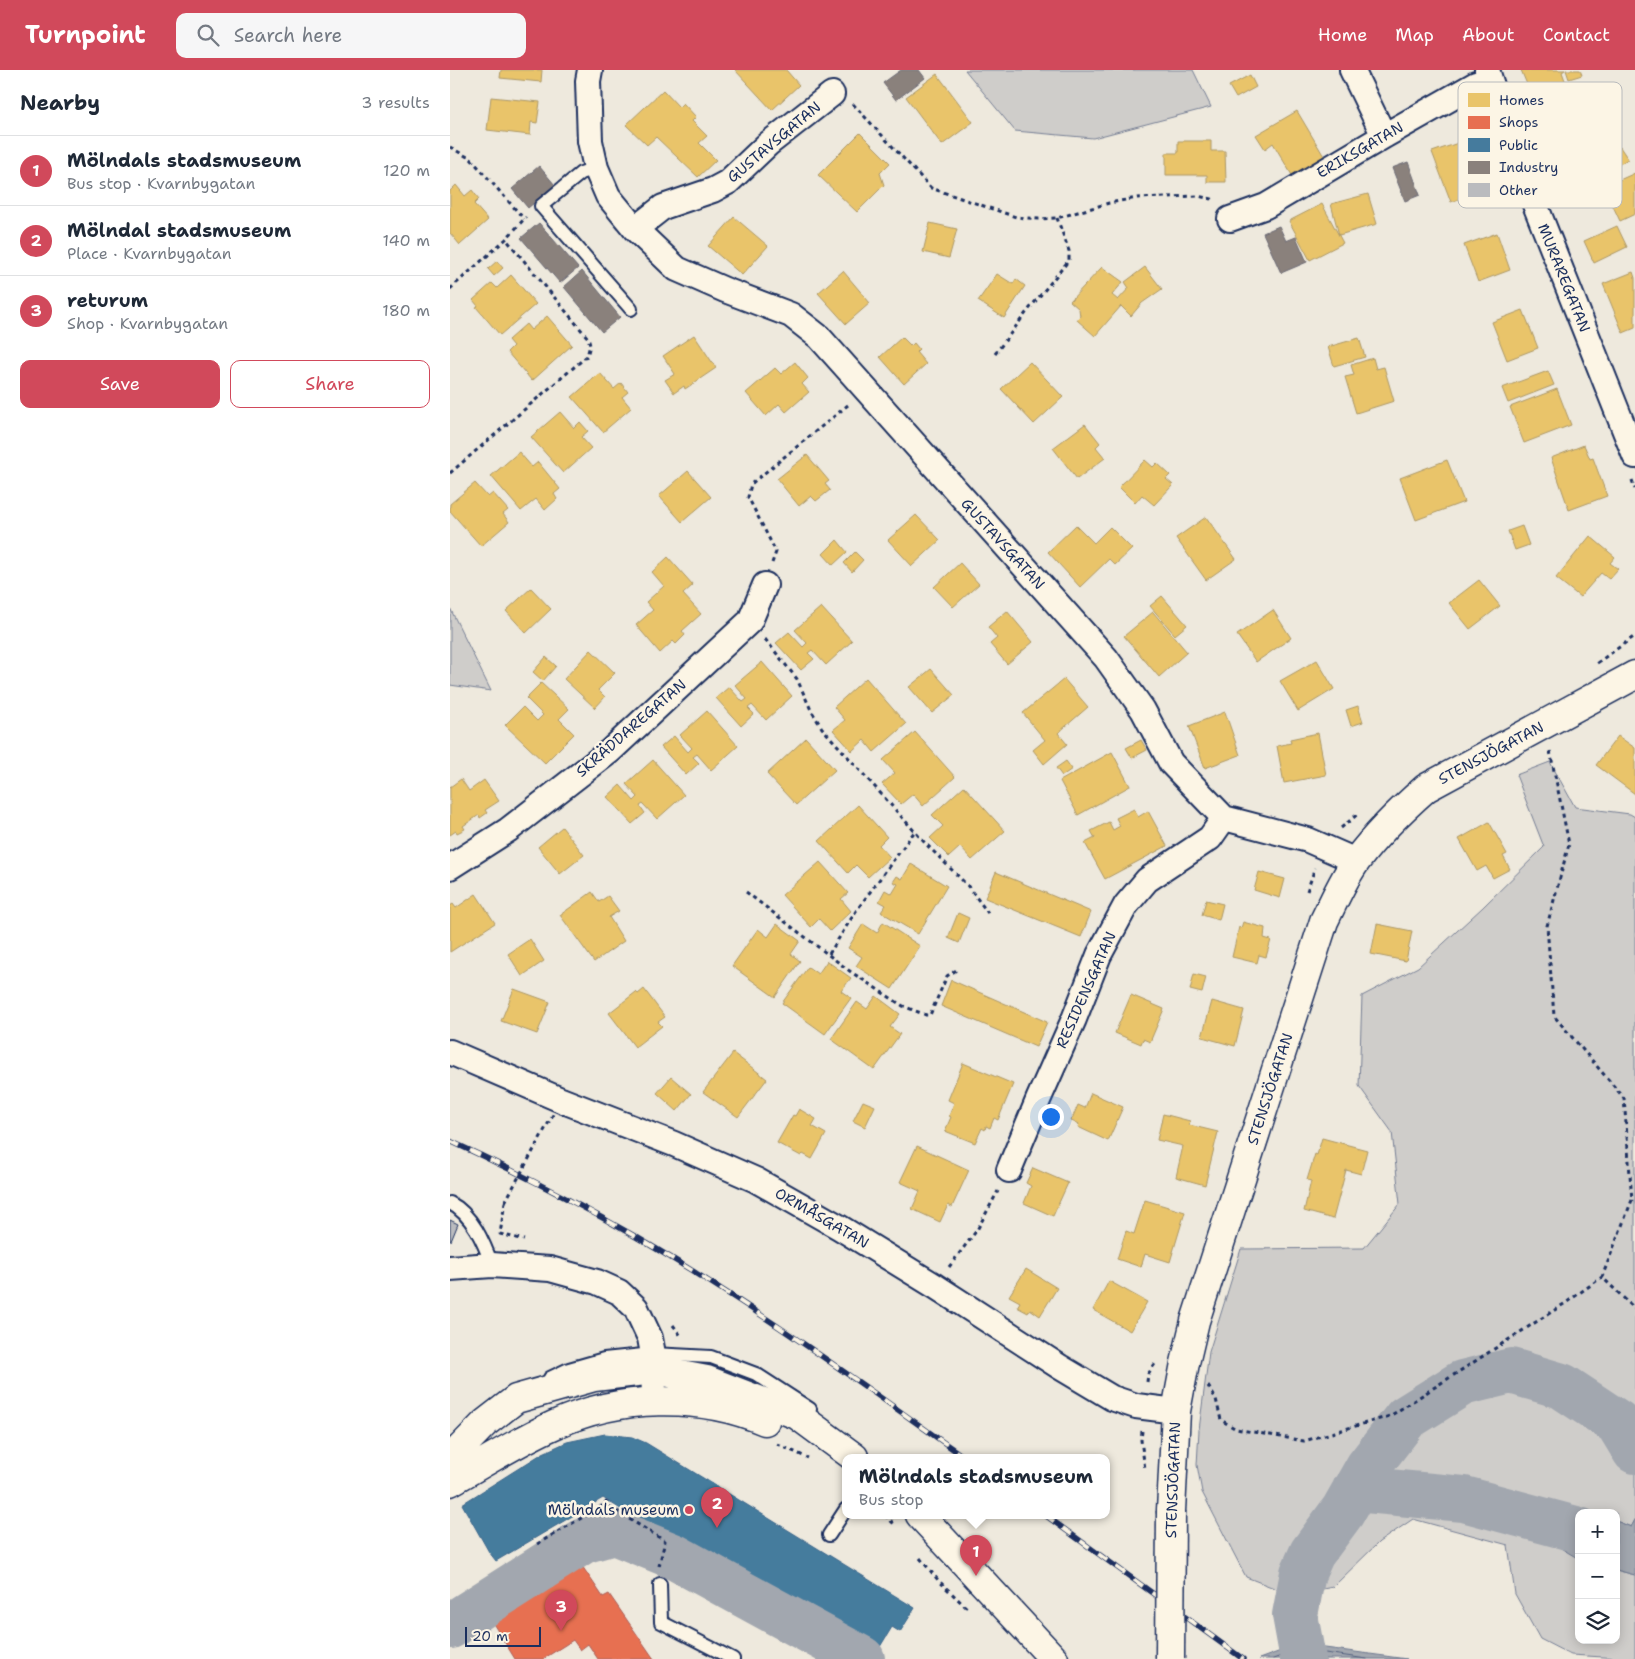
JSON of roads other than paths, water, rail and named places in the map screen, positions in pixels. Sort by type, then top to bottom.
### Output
[{"type":"street","name":"GUSTAVSGATAN","points":[[590,70],[588,81],[590,140],[596,168],[608,196],[636,228],[677,269],[725,290],[791,315],[819,337],[1106,658],[1143,710],[1171,763],[1224,818]]},
{"type":"street","points":[[1352,70],[1384,136]]},
{"type":"street","name":"GUSTAVSGATAN","points":[[636,228],[663,207],[713,190],[728,182],[768,144],[832,94]]},
{"type":"street","name":"ERIKSGATAN","points":[[1230,219],[1266,206],[1458,94]]},
{"type":"street","name":"MURAREGATAN","points":[[1536,208],[1635,456]]},
{"type":"street","name":"SKRÄDDAREGATAN","points":[[450,867],[508,830],[610,751],[750,621],[765,585]]},
{"type":"street","name":"STENSJÖGATAN","points":[[1170,1659],[1171,1512],[1176,1411],[1185,1363],[1195,1321],[1324,921],[1356,861],[1400,811],[1426,788],[1635,675]]},
{"type":"street","points":[[1224,818],[1308,840],[1356,861]]},
{"type":"street","name":"RESIDENSGATAN","points":[[1009,1170],[1074,1019],[1099,955],[1126,905],[1147,880],[1210,838],[1224,818]]},
{"type":"street","name":"ORMÅSGATAN","points":[[450,1052],[480,1066],[674,1144],[756,1180],[903,1266],[1060,1367],[1112,1398],[1136,1406],[1176,1411]]},
{"type":"street","points":[[450,1268],[492,1265],[550,1270],[597,1282],[619,1292],[636,1308],[650,1338],[654,1401]]},
{"type":"street","points":[[450,1459],[485,1423],[516,1399],[653,1362],[707,1380],[797,1415],[852,1454]]},
{"type":"street","points":[[450,1482],[554,1425],[591,1411],[654,1401],[703,1403],[748,1413],[842,1454]]},
{"type":"street","points":[[924,1519],[1054,1659]]},
{"type":"lane","points":[[596,168],[582,173],[541,206],[631,309]]},
{"type":"lane","points":[[450,1203],[467,1217],[478,1233],[492,1265]]},
{"type":"lane","points":[[829,1535],[842,1515]]},
{"type":"lane","points":[[660,1584],[661,1622],[733,1659]]},
{"type":"water","points":[[1538,1507],[1580,1509],[1575,1509],[1575,1557],[1527,1528]]},
{"type":"water","points":[[1635,1520],[1635,1575],[1620,1571],[1620,1523],[1631,1527]]},
{"type":"water","points":[[1289,1648],[1325,1648],[1407,1659],[1259,1659]]},
{"type":"waterway","points":[[1303,1659],[1295,1615],[1303,1573],[1312,1553],[1343,1511],[1368,1467],[1406,1418],[1462,1383],[1511,1371],[1562,1386],[1618,1423],[1635,1451]]},
{"type":"waterway","points":[[1355,1489],[1464,1499],[1575,1529]]},
{"type":"waterway","points":[[450,1626],[583,1541],[614,1532],[673,1556],[862,1659]]},
{"type":"railway","points":[[450,1141],[498,1163],[569,1200],[680,1263],[804,1344],[960,1454]]},
{"type":"railway","points":[[1050,1519],[1243,1659]]},
{"type":"place","name":"Mölndals museum","points":[[689,1510]]},
{"type":"place","name":"Mölndal stadsmuseum","points":[[717,1528]]},
{"type":"place","name":"Mölndals stadsmuseum","points":[[976,1576]]},
{"type":"place","name":"returum","points":[[561,1631]]}]
